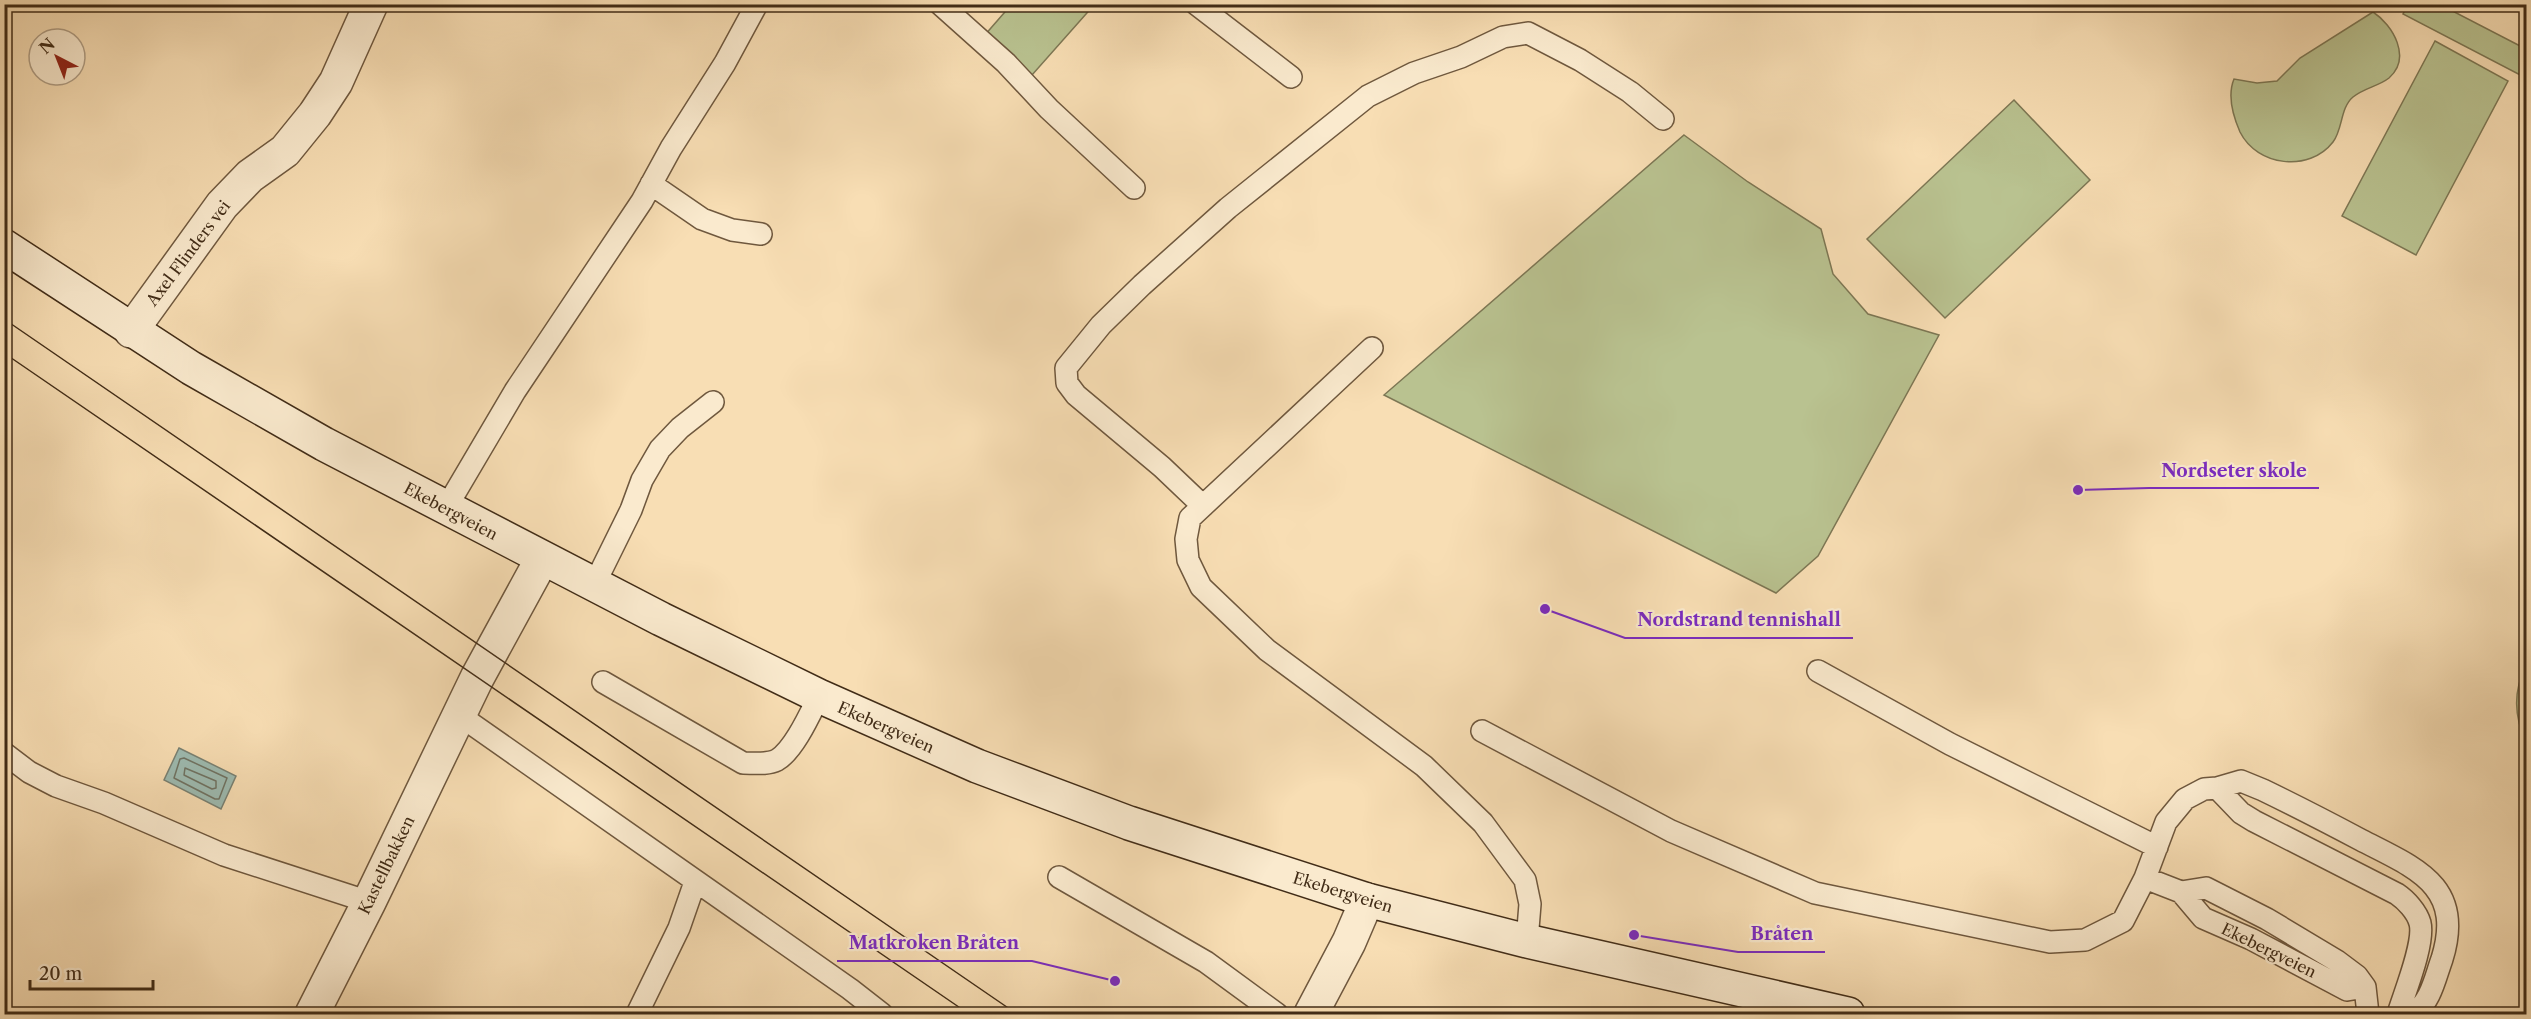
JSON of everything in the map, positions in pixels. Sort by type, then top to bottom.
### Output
[{"type":"main road","name":"Axel Flinders vei","points":[[131,331],[222,205],[250,177],[285,151],[315,114],[336,82],[371,4]]},
{"type":"main road","name":"Ekebergveien","points":[[4,246],[131,331],[260,408],[542,559],[819,696],[934,748],[1072,803],[1367,900],[1527,941],[1848,1014]]},
{"type":"main road","name":"Kastellbakken","points":[[312,1014],[459,715],[542,559]]},
{"type":"main road","points":[[1311,1014],[1349,942],[1367,900]]},
{"type":"lane","points":[[446,508],[515,391],[651,184],[725,63],[757,4]]},
{"type":"lane","points":[[940,4],[1006,63],[1049,109],[1134,189]]},
{"type":"lane","points":[[1196,4],[1291,77]]},
{"type":"lane","points":[[1203,506],[1162,467],[1076,395],[1067,383],[1066,368],[1101,325],[1228,208],[1368,96],[1503,37],[1528,33],[1540,38],[1630,92],[1663,119]]},
{"type":"lane","points":[[651,184],[702,219],[732,230],[761,234]]},
{"type":"lane","points":[[1372,348],[1190,519],[1186,539],[1188,560],[1201,587],[1267,650],[1424,765],[1483,823],[1525,879],[1530,904],[1527,941]]},
{"type":"lane","points":[[594,585],[631,510],[642,480],[660,449],[680,428],[713,402]]},
{"type":"lane","points":[[1818,671],[1950,744],[2157,846]]},
{"type":"lane","points":[[603,682],[743,763],[763,764],[777,760],[798,736],[819,696]]},
{"type":"lane","points":[[459,715],[695,882],[850,988],[882,1014]]},
{"type":"lane","points":[[1482,732],[1671,831],[1815,893],[2050,942],[2085,940],[2123,921],[2145,878],[2166,822],[2185,799],[2204,789],[2241,782],[2263,790],[2405,861],[2427,878],[2448,914],[2448,940],[2430,993],[2425,1003],[2414,1014]]},
{"type":"lane","points":[[4,753],[29,772],[56,786],[104,803],[224,855],[369,902]]},
{"type":"lane","points":[[2217,788],[2247,817],[2397,894],[2410,906],[2420,923],[2419,942],[2398,1014]]},
{"type":"lane","points":[[1059,877],[1206,962],[1277,1014]]},
{"type":"lane","points":[[2145,878],[2181,892],[2206,888],[2267,919],[2348,968],[2365,987],[2368,1014]]},
{"type":"lane","points":[[637,1014],[679,928],[695,882]]},
{"type":"lane","name":"Ekebergveien","points":[[2181,892],[2203,918],[2251,939],[2347,990],[2365,987]]},
{"type":"green space","points":[[1011,5],[1094,5],[1032,75],[984,36]]},
{"type":"green space","points":[[2408,5],[2441,5],[2526,49],[2526,78],[2403,14]]},
{"type":"green space","points":[[2373,12],[2387,25],[2397,42],[2399,61],[2396,70],[2389,78],[2353,97],[2346,107],[2336,137],[2323,152],[2298,161],[2284,161],[2258,152],[2240,132],[2233,113],[2231,92],[2234,79],[2257,83],[2277,81],[2300,58]]},
{"type":"green space","points":[[2435,41],[2508,81],[2416,255],[2342,216]]},
{"type":"green space","points":[[2014,100],[2090,180],[1945,318],[1867,239]]},
{"type":"green space","points":[[1684,135],[1748,182],[1821,229],[1833,274],[1868,314],[1939,335],[1818,556],[1776,593],[1384,395]]},
{"type":"green space","points":[[2526,665],[2526,743],[2517,713],[2517,694]]},
{"type":"water","points":[[179,748],[236,776],[221,809],[164,780]]},
{"type":"tram line","points":[[4,319],[1017,1014]]},
{"type":"tram line","points":[[4,353],[969,1014]]},
{"type":"place","name":"Nordseter skole","points":[[2078,490]]},
{"type":"place","name":"Nordstrand tennishall","points":[[1545,609]]},
{"type":"place","name":"Bråten","points":[[1634,935]]},
{"type":"place","name":"Matkroken Bråten","points":[[1115,981]]}]
